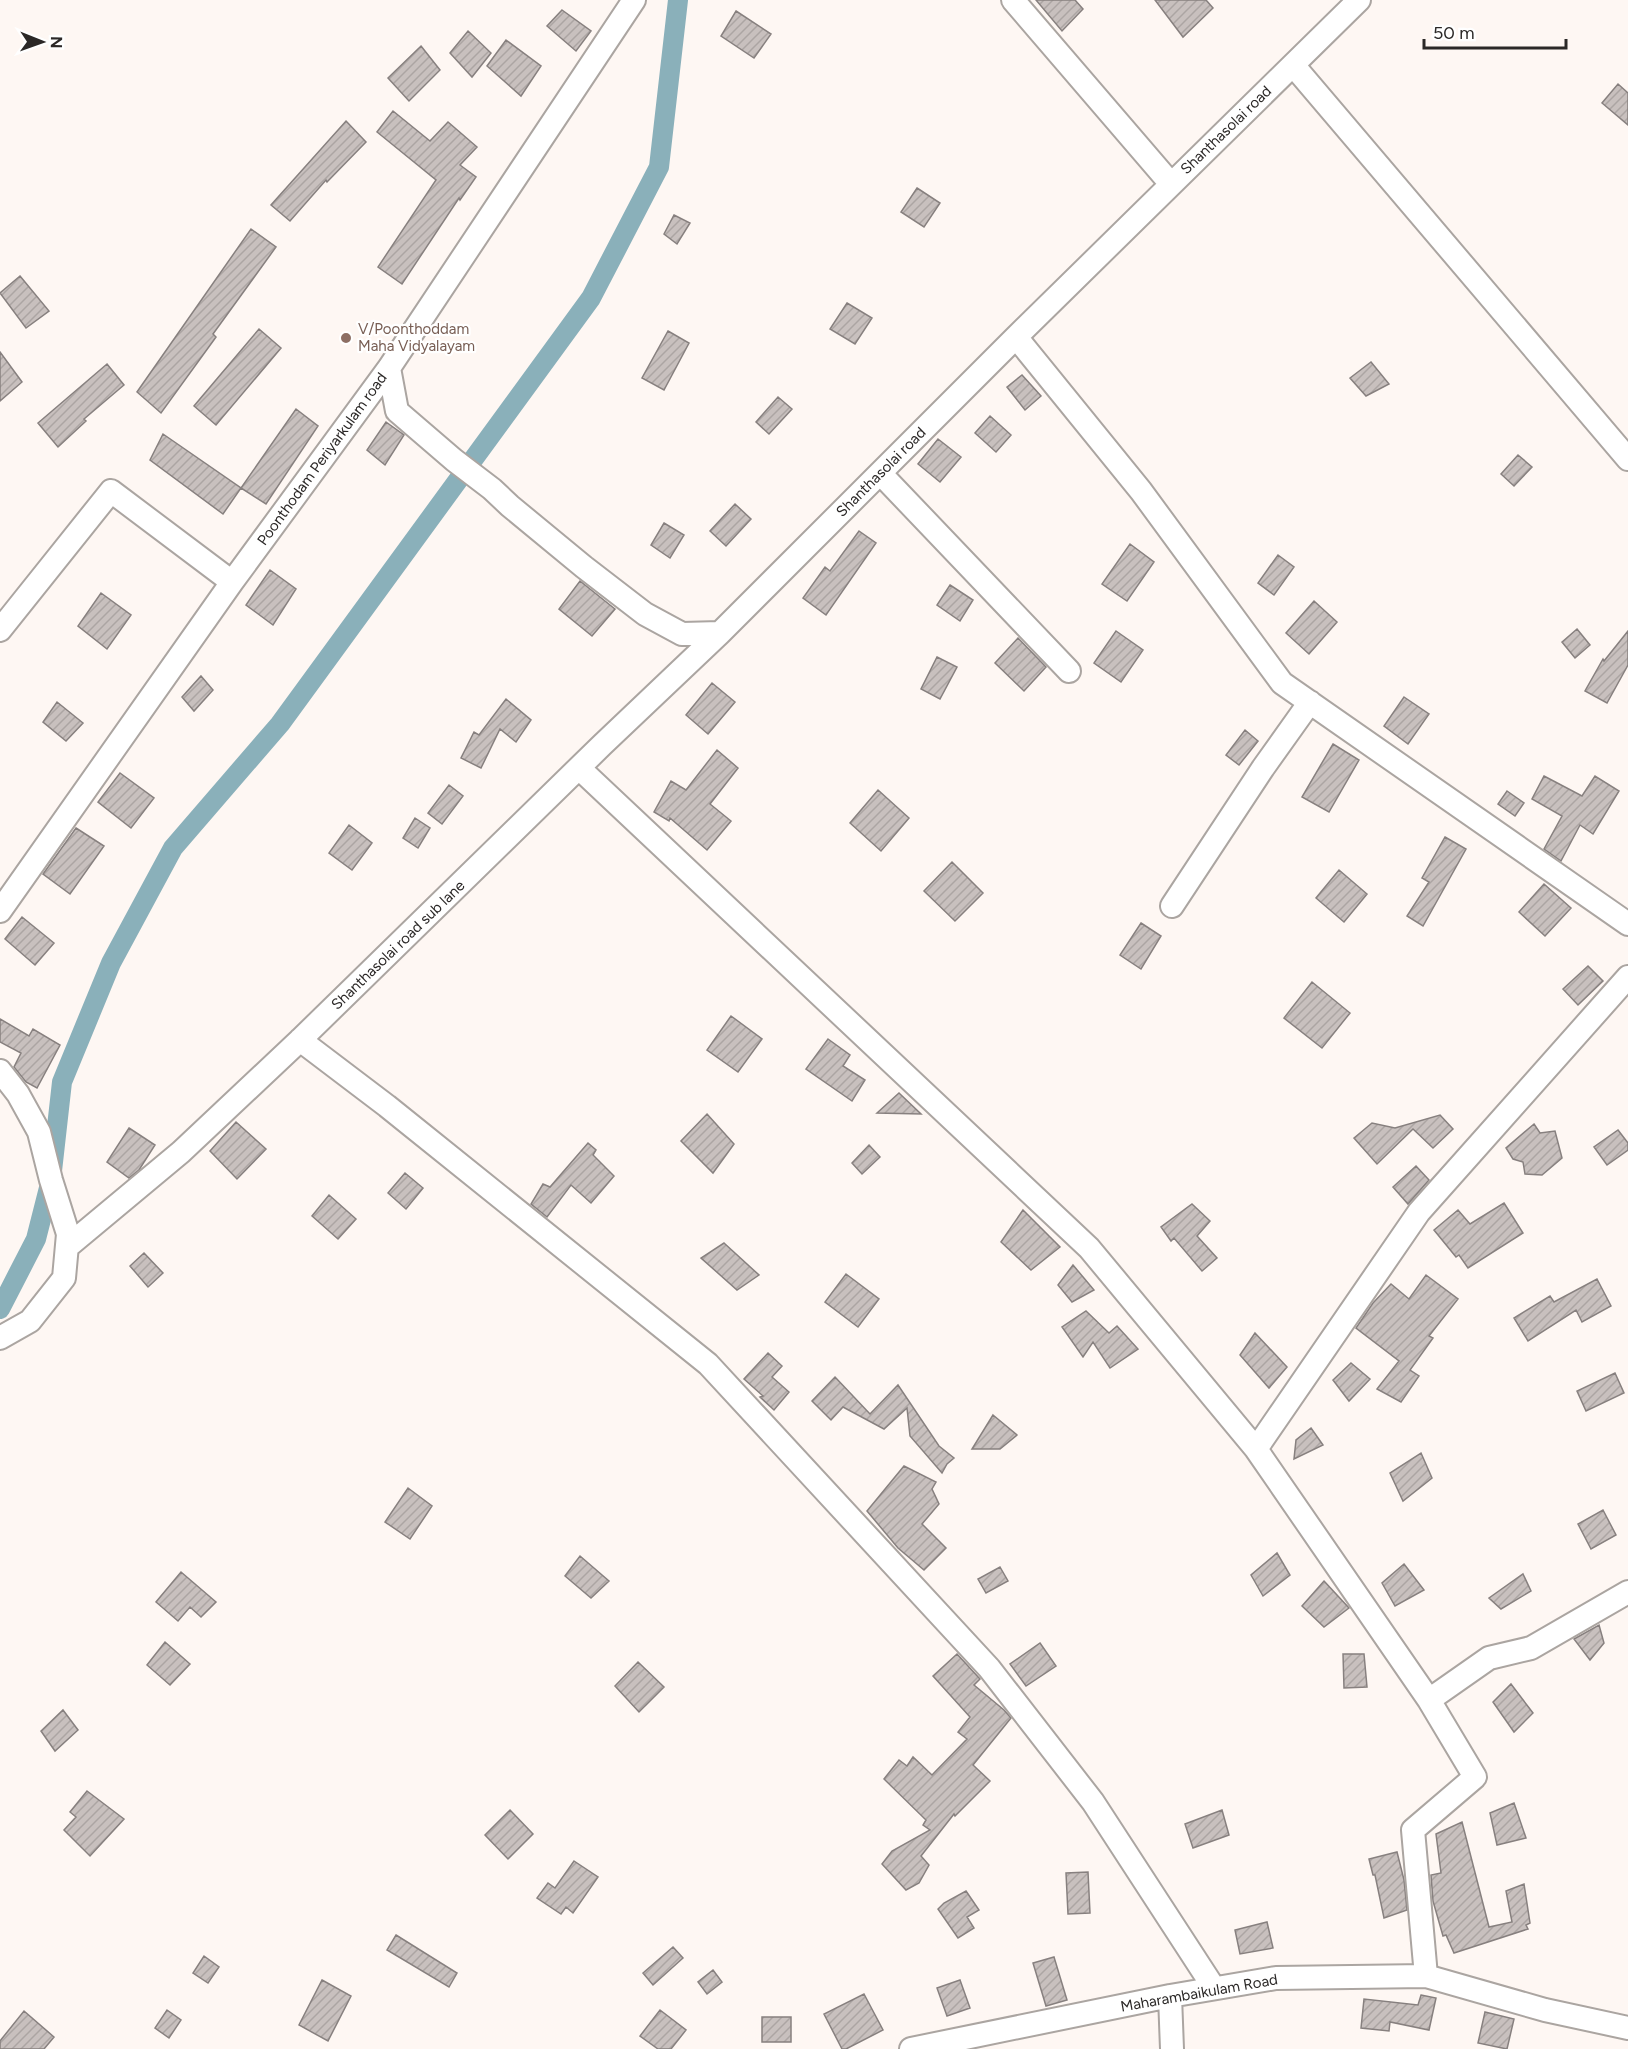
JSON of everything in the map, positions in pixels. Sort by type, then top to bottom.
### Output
[{"type":"street","name":"Poonthodam Periyarkulam road","points":[[0,911],[232,582],[389,368],[634,0]]},
{"type":"street","points":[[1013,0],[1171,184]]},
{"type":"street","name":"Shanthasolai road","points":[[720,633],[1016,337],[1359,0]]},
{"type":"street","points":[[1293,64],[1628,459]]},
{"type":"street","points":[[1016,337],[1141,491],[1282,683],[1628,924]]},
{"type":"street","points":[[389,368],[398,411],[518,513],[645,614],[682,634],[720,633]]},
{"type":"street","points":[[880,473],[1069,671]]},
{"type":"street","points":[[0,630],[111,491],[232,582]]},
{"type":"street","name":"Shanthasolai road sub lane","points":[[67,1247],[182,1152],[720,633]]},
{"type":"street","points":[[1172,906],[1263,768],[1310,702]]},
{"type":"street","points":[[579,768],[1089,1248],[1256,1449],[1429,1700],[1475,1777],[1413,1830],[1426,1976]]},
{"type":"street","points":[[1256,1449],[1419,1212],[1628,976]]},
{"type":"street","points":[[300,1040],[387,1106],[708,1364],[989,1668],[1093,1802],[1214,1988]]},
{"type":"street","points":[[0,1071],[18,1094],[39,1132],[68,1234],[64,1278],[30,1321],[0,1338]]},
{"type":"street","points":[[1429,1700],[1489,1658],[1531,1648],[1628,1592]]},
{"type":"street","name":"Maharambaikulam Road","points":[[911,2049],[1170,1996],[1276,1978],[1426,1976],[1545,2010],[1628,2028]]},
{"type":"street","points":[[1170,1996],[1172,2049]]},
{"type":"building","points":[[1036,0],[1075,0],[1083,9],[1062,31]]},
{"type":"building","points":[[1155,0],[1206,0],[1213,8],[1183,37]]},
{"type":"building","points":[[562,10],[591,31],[576,51],[547,26]]},
{"type":"building","points":[[736,11],[771,34],[754,58],[721,36]]},
{"type":"building","points":[[468,31],[491,53],[472,77],[450,53]]},
{"type":"building","points":[[506,40],[541,66],[521,96],[487,66]]},
{"type":"building","points":[[421,46],[440,70],[409,101],[388,78]]},
{"type":"building","points":[[1618,84],[1628,93],[1628,125],[1602,103]]},
{"type":"building","points":[[393,111],[430,141],[448,122],[477,147],[460,165],[476,177],[460,200],[459,198],[402,284],[378,267],[436,180],[377,132]]},
{"type":"building","points":[[346,121],[366,142],[327,182],[326,180],[290,221],[271,205]]},
{"type":"building","points":[[917,188],[940,203],[924,227],[901,212]]},
{"type":"building","points":[[674,215],[690,223],[677,244],[664,234]]},
{"type":"building","points":[[251,229],[276,247],[213,334],[216,337],[161,413],[137,392]]},
{"type":"building","points":[[20,276],[49,311],[26,328],[0,293]]},
{"type":"building","points":[[847,303],[872,318],[855,344],[830,329]]},
{"type":"building","points":[[259,329],[281,348],[216,425],[194,406]]},
{"type":"building","points":[[668,331],[689,343],[664,390],[642,378]]},
{"type":"building","points":[[0,352],[22,382],[0,401]]},
{"type":"building","points":[[1371,362],[1389,384],[1366,396],[1350,378]]},
{"type":"building","points":[[107,364],[124,385],[84,419],[86,421],[58,447],[38,423]]},
{"type":"building","points":[[1022,375],[1041,396],[1025,410],[1007,387]]},
{"type":"building","points":[[778,397],[792,409],[769,434],[756,422]]},
{"type":"building","points":[[296,409],[318,426],[266,504],[241,488]]},
{"type":"building","points":[[990,416],[1011,435],[996,452],[975,433]]},
{"type":"building","points":[[386,422],[404,435],[385,465],[367,450]]},
{"type":"building","points":[[163,434],[241,488],[223,514],[150,460]]},
{"type":"building","points":[[938,439],[961,457],[940,482],[918,464]]},
{"type":"building","points":[[1518,455],[1532,467],[1514,486],[1501,474]]},
{"type":"building","points":[[735,504],[751,519],[726,546],[710,531]]},
{"type":"building","points":[[664,523],[684,535],[670,558],[651,545]]},
{"type":"building","points":[[859,531],[876,543],[826,615],[803,598],[825,567],[830,571]]},
{"type":"building","points":[[1130,544],[1154,562],[1127,601],[1102,584]]},
{"type":"building","points":[[1278,555],[1294,567],[1274,595],[1258,583]]},
{"type":"building","points":[[270,570],[296,589],[273,625],[246,605]]},
{"type":"building","points":[[580,581],[615,609],[592,636],[559,609]]},
{"type":"building","points":[[950,585],[973,600],[960,621],[937,605]]},
{"type":"building","points":[[101,593],[131,615],[107,649],[78,626]]},
{"type":"building","points":[[1314,601],[1337,622],[1309,654],[1286,633]]},
{"type":"building","points":[[1577,629],[1590,645],[1575,658],[1562,642]]},
{"type":"building","points":[[1116,631],[1143,650],[1121,682],[1094,663]]},
{"type":"building","points":[[1628,631],[1628,665],[1607,703],[1585,691],[1603,659],[1604,661]]},
{"type":"building","points":[[1018,638],[1046,667],[1024,691],[995,663]]},
{"type":"building","points":[[937,657],[957,667],[940,699],[921,689]]},
{"type":"building","points":[[201,676],[213,690],[194,711],[182,697]]},
{"type":"building","points":[[712,683],[735,702],[708,734],[686,715]]},
{"type":"building","points":[[1404,697],[1429,714],[1408,744],[1384,726]]},
{"type":"building","points":[[506,699],[531,720],[516,742],[500,729],[481,768],[461,758],[474,732],[479,735]]},
{"type":"building","points":[[57,702],[83,723],[66,741],[43,722]]},
{"type":"building","points":[[1245,730],[1258,741],[1239,765],[1226,755]]},
{"type":"building","points":[[1333,744],[1359,760],[1329,812],[1302,797]]},
{"type":"building","points":[[717,750],[738,768],[710,804],[731,821],[707,850],[670,818],[669,821],[654,812],[671,781],[686,790]]},
{"type":"building","points":[[120,773],[154,798],[131,828],[98,802]]},
{"type":"building","points":[[1544,776],[1582,796],[1595,776],[1619,791],[1593,834],[1580,825],[1561,861],[1544,849],[1562,816],[1532,799]]},
{"type":"building","points":[[449,785],[463,796],[442,824],[428,813]]},
{"type":"building","points":[[878,790],[909,818],[881,851],[850,823]]},
{"type":"building","points":[[1507,791],[1524,803],[1515,816],[1498,804]]},
{"type":"building","points":[[415,818],[430,828],[418,848],[403,838]]},
{"type":"building","points":[[349,825],[372,843],[352,870],[329,853]]},
{"type":"building","points":[[76,828],[104,846],[70,894],[43,874]]},
{"type":"building","points":[[1445,837],[1466,849],[1423,926],[1407,916],[1429,882],[1422,878]]},
{"type":"building","points":[[952,862],[983,893],[955,921],[924,891]]},
{"type":"building","points":[[1339,870],[1367,894],[1344,922],[1316,898]]},
{"type":"building","points":[[1544,884],[1571,908],[1545,936],[1519,912]]},
{"type":"building","points":[[22,917],[54,943],[35,965],[5,939]]},
{"type":"building","points":[[1141,923],[1161,936],[1141,969],[1120,955]]},
{"type":"building","points":[[1588,966],[1603,981],[1578,1005],[1563,989]]},
{"type":"building","points":[[1312,982],[1350,1013],[1322,1048],[1284,1018]]},
{"type":"building","points":[[731,1016],[762,1039],[738,1072],[707,1050]]},
{"type":"building","points":[[0,1019],[29,1036],[33,1029],[60,1045],[37,1088],[26,1082],[14,1067],[21,1053],[0,1042]]},
{"type":"building","points":[[828,1039],[850,1055],[843,1066],[865,1080],[852,1101],[806,1069]]},
{"type":"building","points":[[899,1093],[921,1114],[877,1113]]},
{"type":"building","points":[[707,1114],[734,1144],[713,1173],[681,1141]]},
{"type":"building","points":[[1440,1115],[1453,1129],[1433,1148],[1413,1129],[1377,1164],[1354,1138],[1372,1123],[1395,1128]]},
{"type":"building","points":[[236,1122],[266,1149],[237,1179],[210,1151]]},
{"type":"building","points":[[1534,1124],[1540,1133],[1555,1131],[1562,1158],[1542,1175],[1525,1174],[1523,1162],[1513,1159],[1506,1148]]},
{"type":"building","points":[[129,1128],[155,1145],[139,1170],[129,1178],[107,1162]]},
{"type":"building","points":[[1618,1130],[1628,1143],[1628,1150],[1607,1165],[1594,1147]]},
{"type":"building","points":[[588,1143],[596,1150],[593,1155],[614,1176],[591,1203],[571,1185],[547,1217],[531,1204],[543,1184],[550,1187]]},
{"type":"building","points":[[869,1145],[880,1157],[862,1174],[852,1163]]},
{"type":"building","points":[[1416,1166],[1429,1180],[1408,1204],[1393,1187]]},
{"type":"building","points":[[405,1173],[423,1188],[406,1209],[388,1193]]},
{"type":"building","points":[[329,1195],[356,1219],[338,1239],[312,1216]]},
{"type":"building","points":[[1504,1203],[1523,1233],[1468,1268],[1459,1255],[1456,1257],[1434,1230],[1458,1210],[1470,1224]]},
{"type":"building","points":[[1192,1204],[1210,1221],[1197,1236],[1217,1258],[1202,1271],[1174,1238],[1171,1241],[1161,1227]]},
{"type":"building","points":[[1023,1210],[1060,1247],[1031,1270],[1001,1242]]},
{"type":"building","points":[[724,1243],[759,1275],[737,1290],[701,1258]]},
{"type":"building","points":[[144,1253],[163,1273],[148,1287],[130,1266]]},
{"type":"building","points":[[1073,1265],[1094,1290],[1072,1302],[1058,1285]]},
{"type":"building","points":[[846,1274],[879,1299],[858,1327],[825,1302]]},
{"type":"building","points":[[1426,1275],[1458,1299],[1429,1336],[1433,1338],[1410,1370],[1419,1376],[1401,1402],[1377,1389],[1399,1361],[1356,1328],[1373,1303],[1391,1284],[1409,1299]]},
{"type":"building","points":[[1597,1279],[1611,1306],[1582,1322],[1576,1310],[1528,1341],[1514,1318],[1550,1296],[1554,1302]]},
{"type":"building","points":[[1086,1311],[1109,1333],[1117,1326],[1138,1349],[1110,1368],[1093,1342],[1083,1357],[1062,1327]]},
{"type":"building","points":[[1255,1333],[1287,1367],[1269,1388],[1240,1355]]},
{"type":"building","points":[[768,1353],[782,1366],[772,1377],[789,1392],[774,1410],[760,1397],[763,1396],[744,1379]]},
{"type":"building","points":[[1351,1363],[1370,1379],[1349,1401],[1333,1380]]},
{"type":"building","points":[[1615,1373],[1624,1393],[1586,1411],[1577,1391]]},
{"type":"building","points":[[835,1377],[870,1414],[898,1385],[939,1446],[954,1458],[942,1473],[910,1436],[907,1408],[884,1429],[843,1407],[831,1420],[812,1401]]},
{"type":"building","points":[[993,1415],[1017,1435],[1000,1449],[972,1449]]},
{"type":"building","points":[[1311,1428],[1323,1445],[1294,1459],[1296,1440]]},
{"type":"building","points":[[1421,1453],[1432,1478],[1403,1501],[1390,1473]]},
{"type":"building","points":[[904,1466],[936,1482],[932,1489],[939,1504],[922,1524],[946,1548],[924,1570],[898,1548],[867,1511]]},
{"type":"building","points":[[408,1488],[432,1506],[410,1539],[385,1522]]},
{"type":"building","points":[[1603,1510],[1616,1535],[1591,1549],[1578,1524]]},
{"type":"building","points":[[1277,1553],[1290,1575],[1263,1596],[1251,1575]]},
{"type":"building","points":[[580,1556],[609,1581],[591,1598],[565,1576]]},
{"type":"building","points":[[1404,1564],[1424,1590],[1395,1606],[1382,1583]]},
{"type":"building","points":[[1000,1567],[1008,1581],[986,1593],[978,1579]]},
{"type":"building","points":[[181,1572],[216,1602],[201,1617],[190,1607],[178,1621],[156,1602]]},
{"type":"building","points":[[1523,1574],[1531,1591],[1501,1609],[1489,1598]]},
{"type":"building","points":[[1324,1581],[1349,1608],[1324,1627],[1302,1606]]},
{"type":"building","points":[[1599,1625],[1604,1643],[1590,1660],[1574,1639]]},
{"type":"building","points":[[165,1642],[190,1664],[170,1685],[147,1665]]},
{"type":"building","points":[[1040,1643],[1056,1666],[1026,1686],[1010,1664]]},
{"type":"building","points":[[957,1654],[980,1679],[974,1685],[1011,1718],[973,1765],[990,1781],[955,1816],[954,1814],[921,1856],[929,1865],[919,1883],[906,1890],[882,1864],[892,1851],[930,1830],[923,1825],[926,1820],[884,1779],[899,1760],[907,1766],[913,1757],[932,1775],[967,1739],[958,1732],[970,1717],[933,1676]]},
{"type":"building","points":[[1343,1654],[1364,1654],[1367,1687],[1344,1688]]},
{"type":"building","points":[[638,1662],[664,1687],[639,1712],[615,1686]]},
{"type":"building","points":[[1511,1684],[1533,1713],[1514,1732],[1493,1702]]},
{"type":"building","points":[[63,1710],[78,1730],[55,1751],[41,1731]]},
{"type":"building","points":[[87,1791],[124,1819],[90,1856],[64,1830],[76,1817],[70,1812]]},
{"type":"building","points":[[1514,1803],[1526,1838],[1497,1845],[1490,1813]]},
{"type":"building","points":[[510,1810],[533,1834],[508,1859],[485,1835]]},
{"type":"building","points":[[1222,1810],[1229,1835],[1193,1848],[1185,1824]]},
{"type":"building","points":[[1462,1822],[1489,1927],[1512,1922],[1506,1891],[1524,1884],[1530,1923],[1526,1925],[1528,1929],[1454,1953],[1446,1935],[1443,1936],[1433,1901],[1431,1875],[1441,1873],[1436,1834]]},
{"type":"building","points":[[1397,1852],[1404,1880],[1407,1910],[1384,1918],[1375,1875],[1373,1875],[1369,1859]]},
{"type":"building","points":[[574,1861],[598,1877],[573,1913],[566,1907],[561,1914],[537,1898],[548,1883],[555,1888]]},
{"type":"building","points":[[1088,1872],[1090,1913],[1068,1914],[1066,1873]]},
{"type":"building","points":[[966,1891],[979,1910],[967,1917],[974,1928],[958,1938],[938,1909],[944,1903]]},
{"type":"building","points":[[1267,1922],[1273,1948],[1240,1954],[1235,1930]]},
{"type":"building","points":[[396,1935],[457,1973],[449,1987],[387,1950]]},
{"type":"building","points":[[673,1947],[683,1958],[653,1985],[643,1973]]},
{"type":"building","points":[[204,1956],[219,1967],[208,1983],[193,1973]]},
{"type":"building","points":[[1054,1957],[1067,2000],[1046,2006],[1033,1963]]},
{"type":"building","points":[[713,1970],[722,1982],[707,1994],[698,1982]]},
{"type":"building","points":[[322,1980],[351,1996],[328,2041],[299,2025]]},
{"type":"building","points":[[960,1980],[970,2008],[947,2016],[937,1988]]},
{"type":"building","points":[[864,1994],[883,2030],[842,2049],[824,2014]]},
{"type":"building","points":[[1421,1995],[1436,1998],[1429,2030],[1390,2022],[1389,2031],[1361,2028],[1364,1999],[1418,2005]]},
{"type":"building","points":[[167,2010],[181,2020],[169,2038],[155,2028]]},
{"type":"building","points":[[660,2010],[686,2030],[671,2049],[658,2049],[640,2036]]},
{"type":"building","points":[[24,2011],[54,2037],[44,2049],[0,2049],[0,2041]]},
{"type":"building","points":[[1485,2012],[1514,2019],[1507,2049],[1478,2043]]},
{"type":"building","points":[[762,2017],[791,2017],[791,2042],[762,2042]]},
{"type":"waterway","points":[[0,1309],[36,1239],[51,1180],[62,1082],[111,963],[173,848],[280,724],[591,298],[659,167],[678,0]]},
{"type":"place","name":"V/Poonthoddam Maha Vidyalayam","points":[[346,338]]}]
